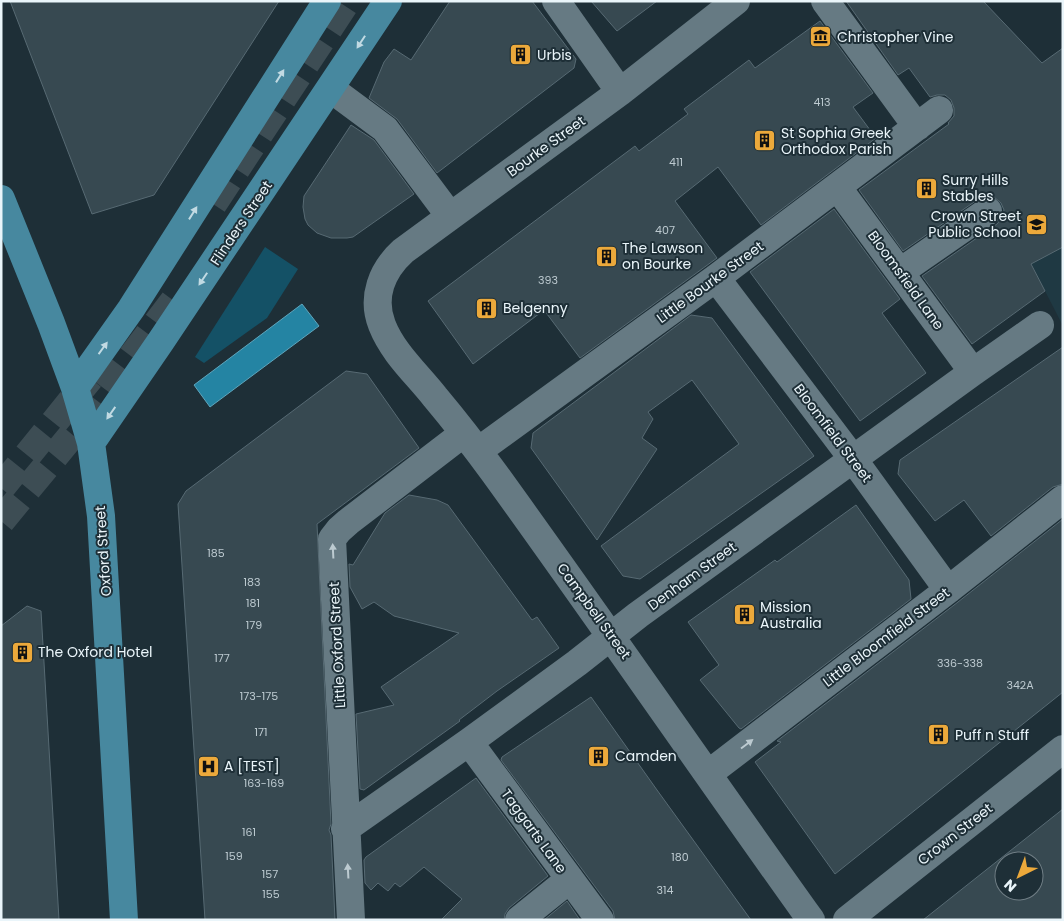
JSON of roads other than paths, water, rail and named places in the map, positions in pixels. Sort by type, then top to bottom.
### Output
[{"type":"main road","points":[[74,388],[131,309],[327,1]]},
{"type":"main road","name":"Flinders Street","points":[[91,442],[388,1]]},
{"type":"main road","name":"Oxford Street","points":[[1,199],[48,314],[91,442],[101,516],[124,920]]},
{"type":"street","points":[[556,1],[620,92]]},
{"type":"street","name":"Bourke Street","points":[[376,305],[384,274],[393,260],[620,92],[736,1]]},
{"type":"street","points":[[825,1],[917,127]]},
{"type":"street","points":[[331,88],[385,129],[450,216]]},
{"type":"street","name":"Little Bourke Street","points":[[471,442],[716,278],[838,188],[939,110]]},
{"type":"street","name":"Bloomsfield Lane","points":[[838,188],[972,372]]},
{"type":"street","points":[[900,272],[988,211]]},
{"type":"street","name":"Bloomfield Street","points":[[716,278],[853,459],[948,590]]},
{"type":"street","name":"Campbell Street","points":[[376,305],[381,323],[398,354],[471,442],[611,635],[811,920]]},
{"type":"street","name":"Denham Street","points":[[345,829],[469,742],[586,656],[611,635],[972,372],[1040,325]]},
{"type":"street","name":"Little Oxford Street","points":[[351,920],[332,539],[348,522],[438,452],[471,442]]},
{"type":"street","name":"Little Bloomfield Street","points":[[708,774],[948,590],[1063,499]]},
{"type":"street","name":"Taggarts Lane","points":[[469,742],[600,920]]},
{"type":"street","name":"Crown Street","points":[[848,920],[1063,749]]},
{"type":"street","points":[[519,920],[570,879]]},
{"type":"tunnel","points":[[213,204],[347,1]]},
{"type":"tunnel","points":[[1,521],[82,423],[176,298]]},
{"type":"tunnel","points":[[1,488],[90,378]]},
{"type":"place","name":"Christopher Vine","points":[[821,37]]},
{"type":"place","name":"Urbis","points":[[521,55]]},
{"type":"place","name":"St Sophia Greek Orthodox Parish","points":[[765,141]]},
{"type":"place","name":"Surry Hills Stables","points":[[926,188]]},
{"type":"place","name":"Crown Street Public School","points":[[1037,224]]},
{"type":"place","name":"The Lawson on Bourke","points":[[606,256]]},
{"type":"place","name":"Belgenny","points":[[487,308]]},
{"type":"place","name":"Mission Australia","points":[[744,615]]},
{"type":"place","name":"The Oxford Hotel","points":[[22,652]]},
{"type":"place","name":"Puff n Stuff","points":[[939,735]]},
{"type":"place","name":"Camden","points":[[599,756]]},
{"type":"place","name":"A [TEST]","points":[[208,766]]}]
